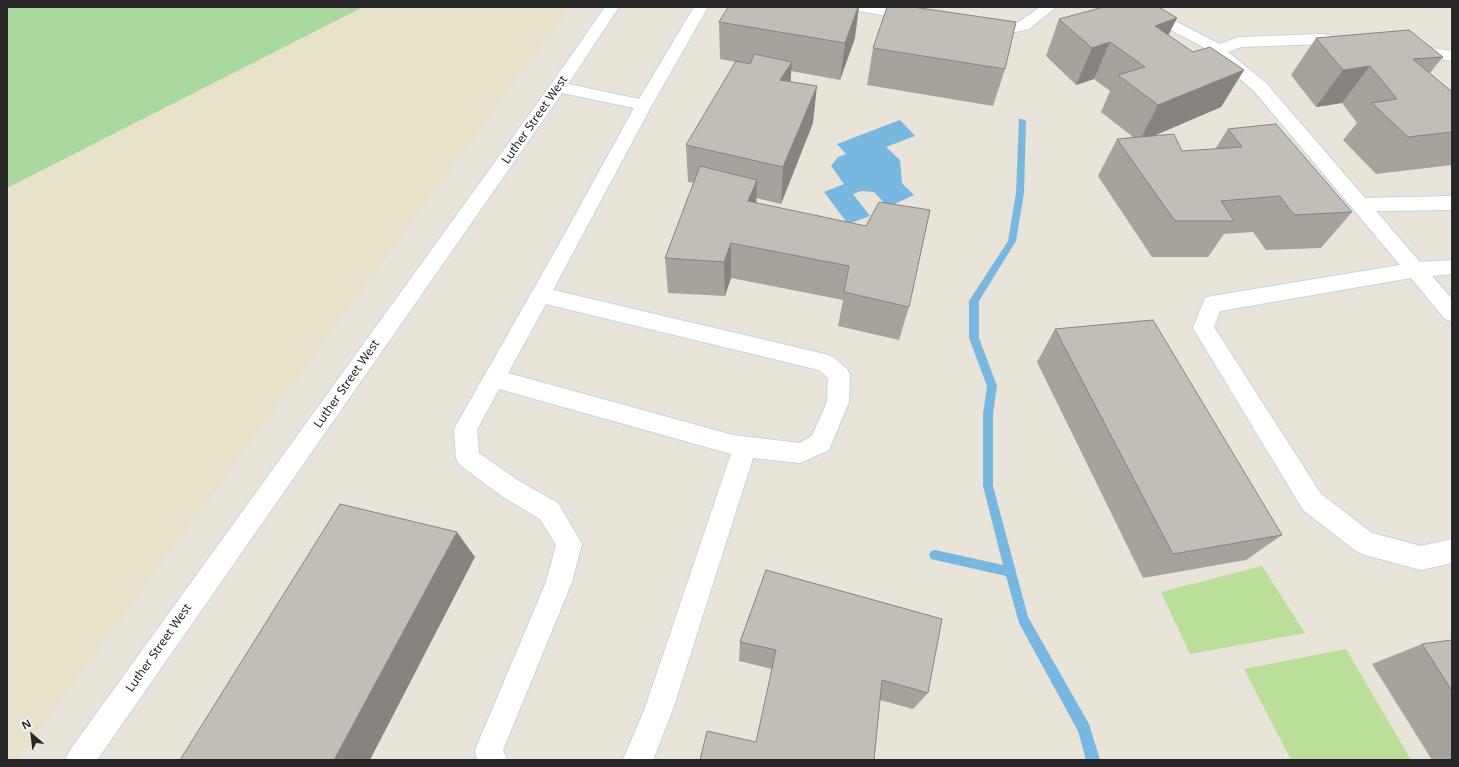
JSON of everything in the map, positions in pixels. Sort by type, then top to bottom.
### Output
[{"type":"street","name":"Luther Street West","points":[[80,760],[558,87],[612,7]]},
{"type":"street","points":[[492,760],[489,750],[560,582],[569,544],[549,511],[511,489],[468,458],[465,429],[541,295],[644,105],[701,7]]},
{"type":"street","points":[[859,7],[928,18]]},
{"type":"street","points":[[974,25],[1005,30],[1024,26],[1049,7]]},
{"type":"street","points":[[1106,7],[1138,14],[1176,27],[1209,44],[1260,87],[1452,313]]},
{"type":"street","points":[[1217,50],[1239,42],[1322,39],[1360,43]]},
{"type":"street","points":[[1398,48],[1452,56]]},
{"type":"street","points":[[558,87],[644,105]]},
{"type":"street","points":[[1360,205],[1452,203]]},
{"type":"street","points":[[1452,267],[1415,270],[1212,304],[1203,328],[1312,502],[1365,543],[1421,558],[1452,552]]},
{"type":"street","points":[[494,378],[733,444],[800,453],[821,443],[838,402],[839,375],[824,363],[541,295]]},
{"type":"street","points":[[638,760],[659,709],[745,446]]},
{"type":"shaded area","points":[[7,7],[570,7],[18,760],[7,760]]},
{"type":"green space","points":[[7,7],[363,7],[7,188]]},
{"type":"green space","points":[[1262,566],[1305,633],[1190,654],[1161,592]]},
{"type":"green space","points":[[1346,649],[1411,760],[1291,760],[1244,669]]},
{"type":"water","points":[[900,120],[915,136],[886,147],[900,160],[902,183],[914,195],[888,207],[874,192],[861,191],[853,194],[870,216],[848,224],[824,192],[844,184],[831,166],[838,157],[846,154],[837,144]]},
{"type":"building","points":[[728,7],[858,7],[845,43],[719,22]]},
{"type":"building","points":[[887,7],[913,7],[1016,22],[1005,69],[873,48]]},
{"type":"building","points":[[1104,7],[1159,7],[1177,18],[1155,26],[1193,52],[1210,47],[1244,70],[1158,105],[1118,75],[1145,67],[1110,42],[1092,48],[1059,19]]},
{"type":"building","points":[[1409,30],[1443,57],[1413,59],[1452,92],[1452,132],[1408,137],[1372,103],[1397,99],[1370,66],[1343,70],[1316,38]]},
{"type":"building","points":[[754,54],[792,62],[780,80],[817,86],[783,167],[686,145],[736,61],[750,64]]},
{"type":"building","points":[[1276,124],[1352,212],[1294,215],[1280,196],[1221,201],[1234,221],[1175,221],[1117,139],[1174,134],[1182,151],[1242,147],[1228,129]]},
{"type":"building","points":[[700,166],[757,180],[748,201],[866,226],[879,202],[930,210],[909,307],[844,292],[849,266],[731,243],[724,262],[665,258]]},
{"type":"building","points":[[1153,320],[1282,535],[1173,554],[1055,329]]},
{"type":"building","points":[[340,504],[457,532],[334,760],[180,760]]},
{"type":"building","points":[[766,570],[942,619],[928,693],[882,680],[874,760],[700,760],[707,731],[756,742],[776,650],[740,642]]},
{"type":"building","points":[[1452,640],[1452,691],[1422,644]]},
{"type":"waterway","points":[[1011,572],[988,486],[988,414],[992,386],[974,338],[974,301],[1012,241],[1020,193],[1022,121]]},
{"type":"waterway","points":[[935,555],[1011,572]]},
{"type":"waterway","points":[[1011,572],[1023,619],[1084,729],[1093,760]]}]
